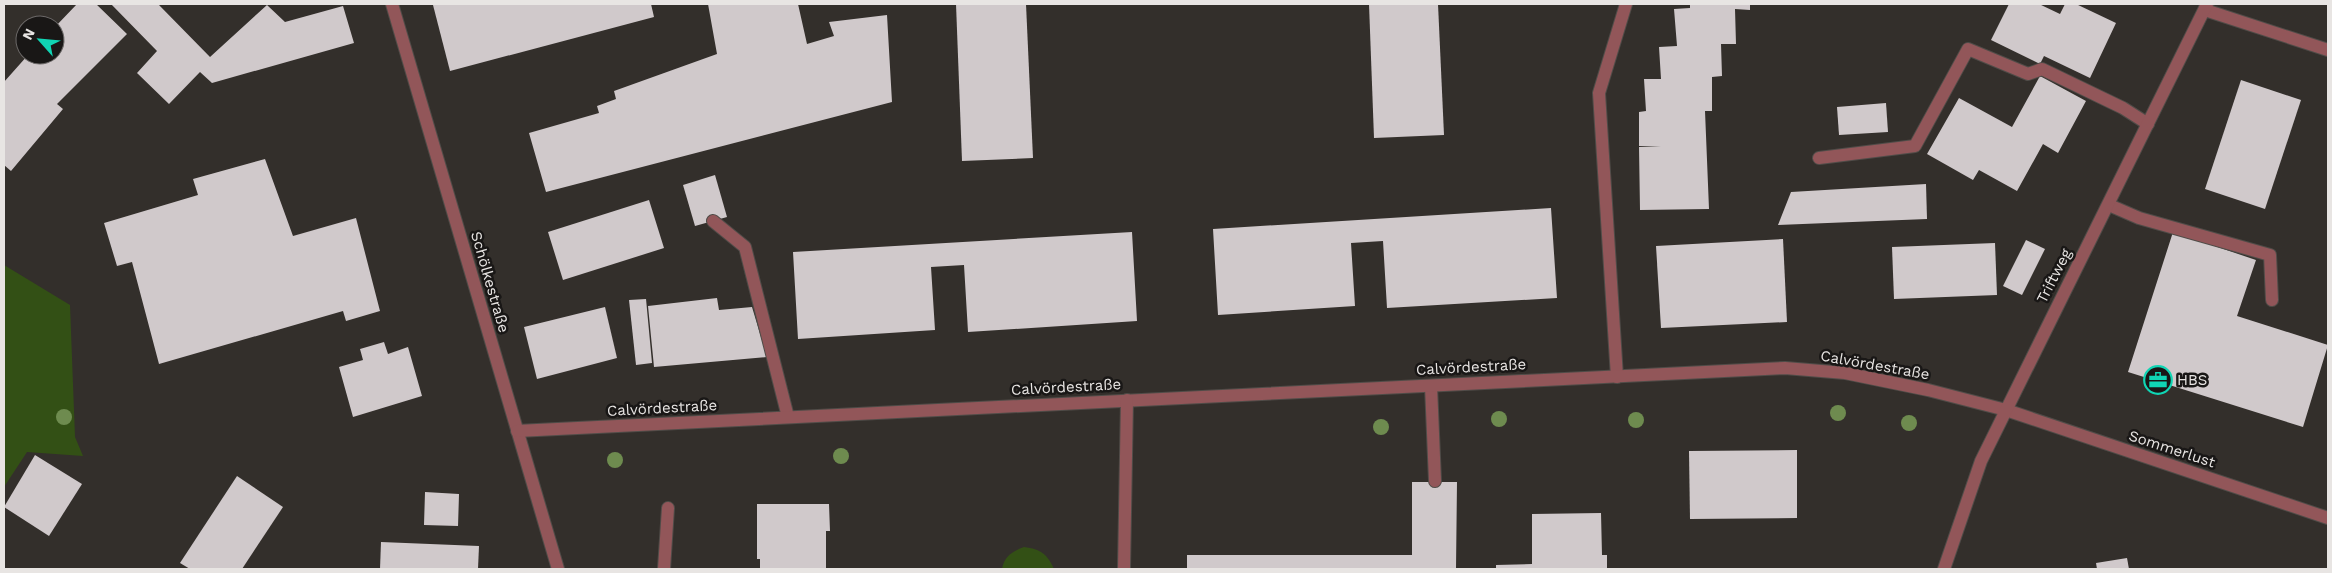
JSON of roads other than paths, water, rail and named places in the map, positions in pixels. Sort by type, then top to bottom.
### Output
[{"type":"street","name":"Schölkestraße","points":[[392,4],[558,569]]},
{"type":"street","points":[[1617,377],[1599,93],[1626,4]]},
{"type":"street","points":[[2206,7],[2328,50]]},
{"type":"street","name":"Triftweg","points":[[1944,569],[1980,461],[2206,7]]},
{"type":"street","points":[[1819,158],[1915,146],[1968,49],[2028,74],[2042,69],[2123,108],[2148,124]]},
{"type":"street","points":[[2108,204],[2139,218],[2270,255],[2272,300]]},
{"type":"street","points":[[713,222],[746,247],[788,418]]},
{"type":"street","name":"Calvördestraße","points":[[517,431],[1795,369],[1845,373],[1928,390],[2006,410]]},
{"type":"street","points":[[1431,386],[1435,482]]},
{"type":"street","points":[[1124,569],[1127,400]]},
{"type":"street","name":"Sommerlust","points":[[2006,410],[2328,518]]},
{"type":"street","points":[[664,569],[668,508]]},
{"type":"place","name":"HBS","points":[[2158,380]]}]
